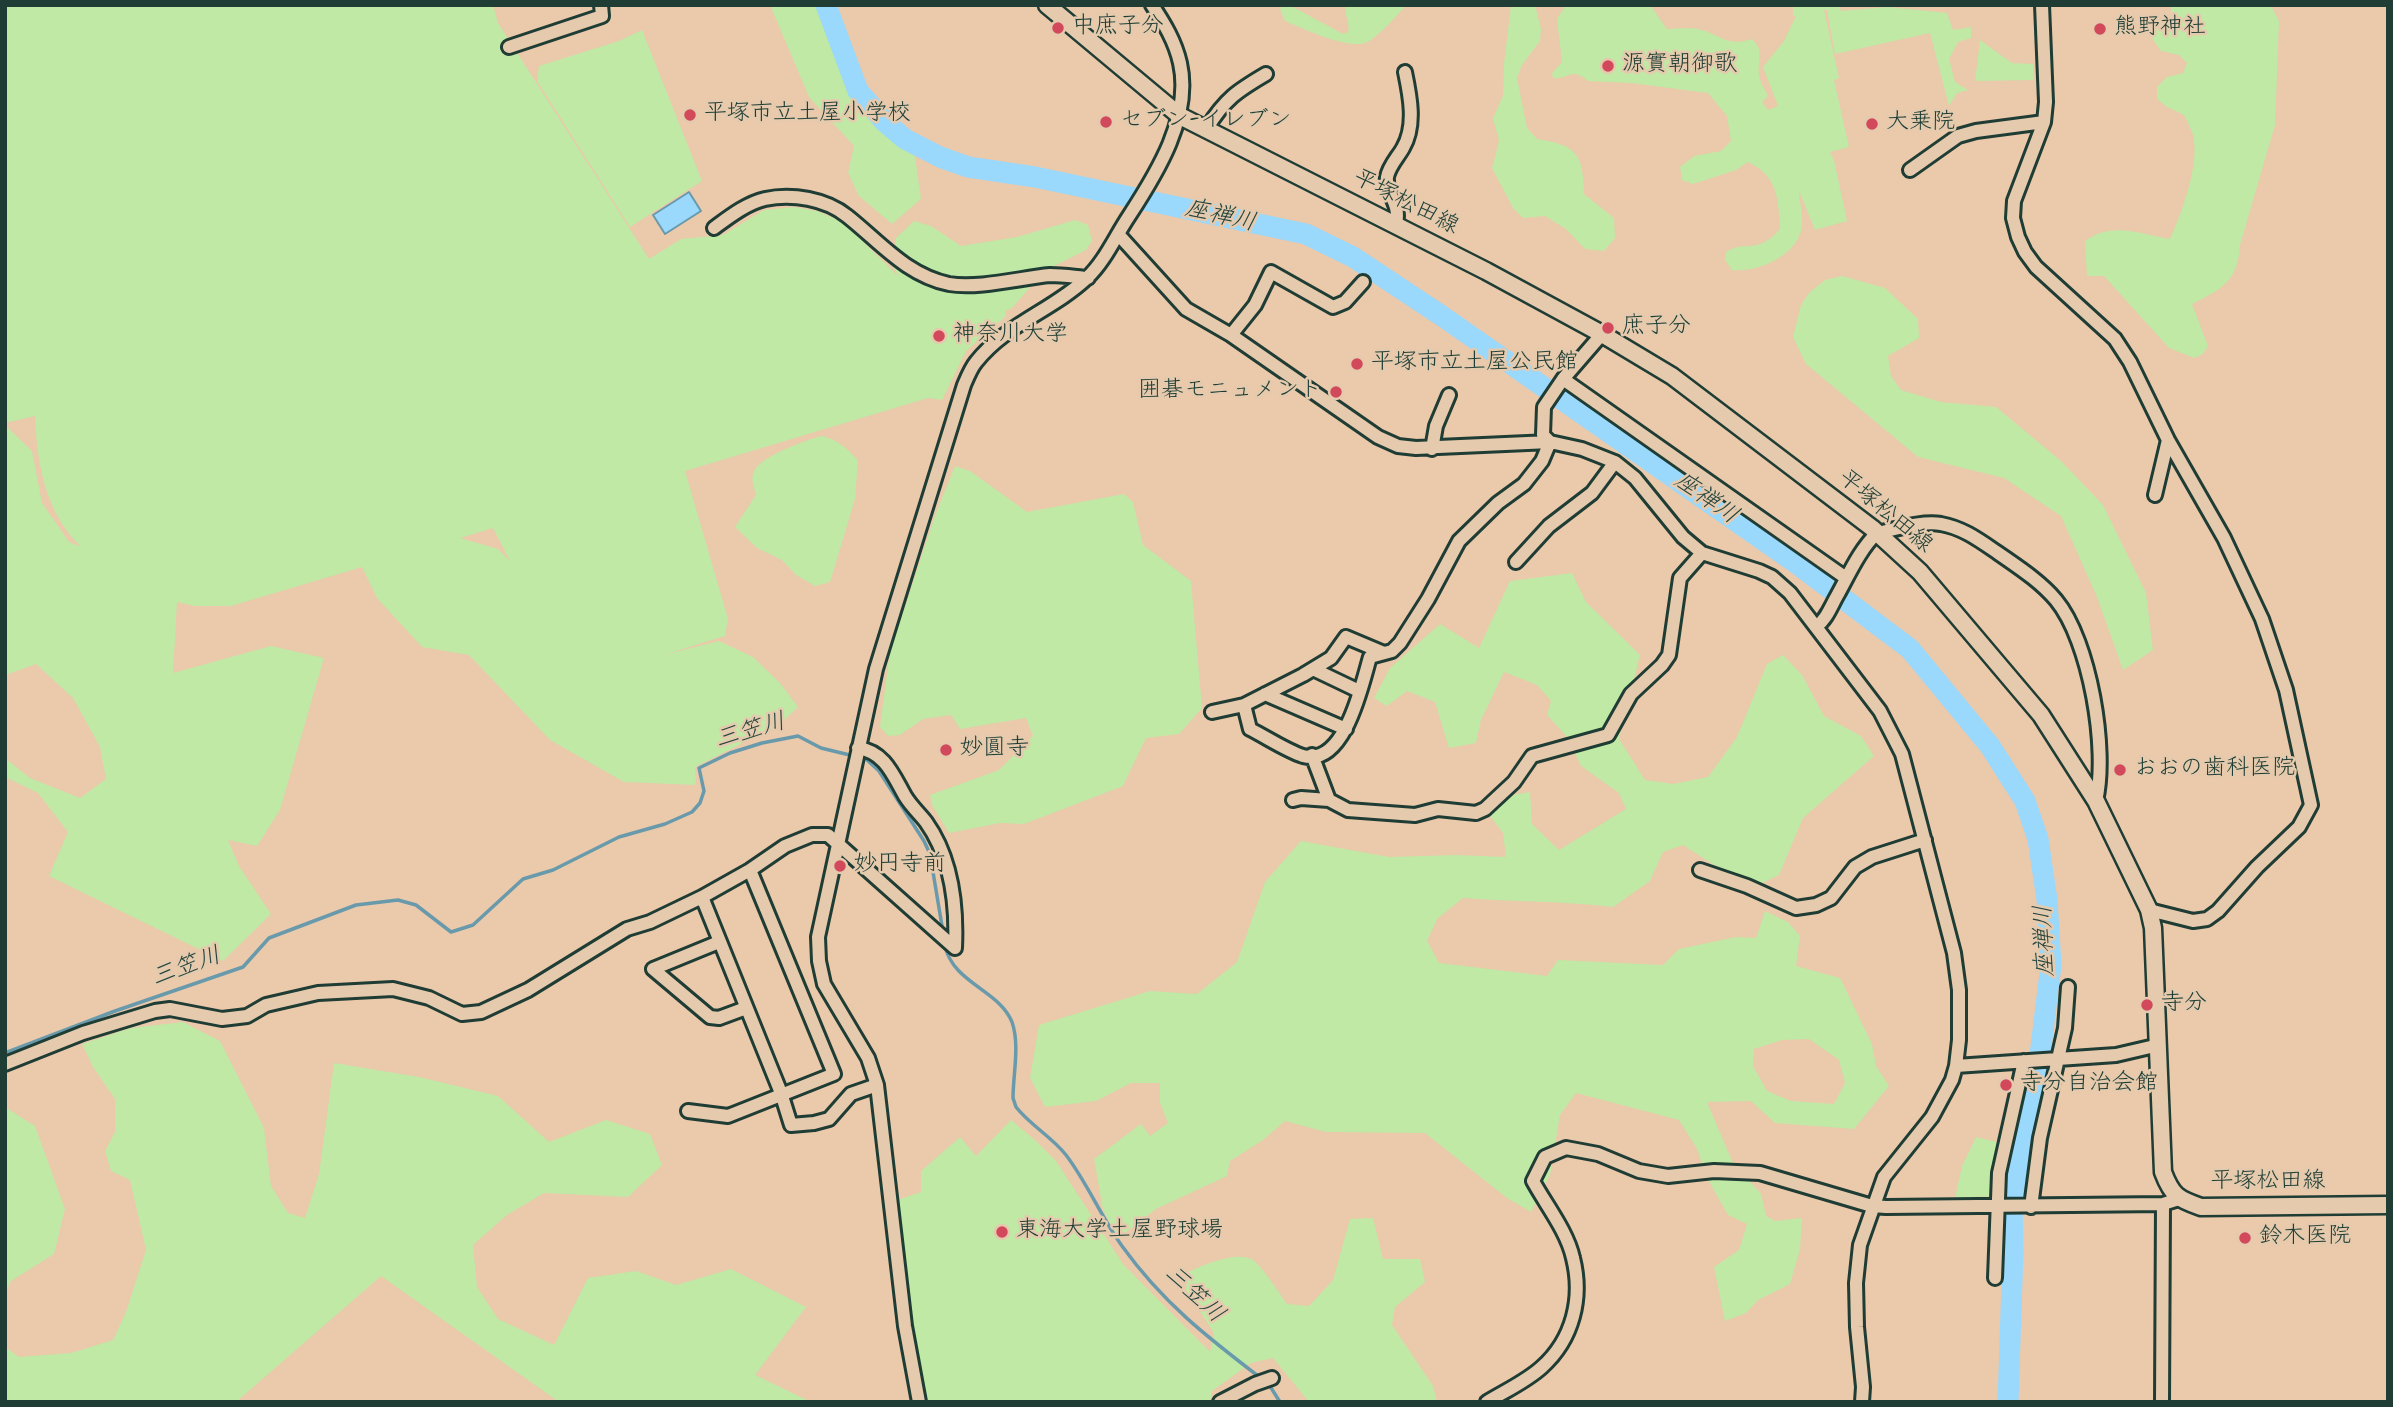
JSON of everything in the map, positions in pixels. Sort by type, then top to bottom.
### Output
[{"type":"main road","name":"平塚松田線","points":[[1047,5],[1180,116],[1396,224],[1602,334],[1672,376],[1877,533],[1920,572],[2041,715],[2096,801],[2149,910],[2153,928],[2163,1171],[2169,1187],[2179,1199],[2201,1207],[2388,1205]]},
{"type":"street","points":[[509,47],[602,16],[601,5]]},
{"type":"street","points":[[919,1402],[905,1326],[877,1085],[868,1058],[824,984],[818,961],[818,937],[880,657],[929,494],[969,374],[975,363],[1004,334],[1088,278],[1099,265],[1146,188],[1165,153],[1180,116],[1181,65],[1166,27],[1152,5]]},
{"type":"street","points":[[2042,5],[2046,102],[2044,122],[2014,201],[2013,218],[2018,237],[2036,267],[2115,339],[2130,362],[2168,440],[2224,538],[2262,619],[2286,690],[2311,805],[2299,827],[2256,867],[2218,911],[2207,919],[2193,921],[2149,910]]},
{"type":"street","points":[[1396,224],[1399,211],[1388,185],[1387,175],[1404,146],[1410,129],[1409,89],[1405,72]]},
{"type":"street","points":[[1207,128],[1220,106],[1238,91],[1265,75]]},
{"type":"street","points":[[1910,170],[1958,136],[2044,122]]},
{"type":"street","points":[[714,228],[738,211],[764,199],[790,197],[817,201],[844,214],[886,252],[929,279],[952,284],[1052,275],[1088,278]]},
{"type":"street","points":[[1118,234],[1186,309],[1231,335],[1378,437],[1398,446],[1432,449],[1550,442],[1582,449],[1615,462],[1635,478],[1683,537],[1702,552],[1772,577],[1790,593],[1864,687],[1894,735],[1902,754],[1954,953],[1960,1010],[1956,1066],[1944,1098],[1884,1177],[1860,1245],[1856,1283],[1862,1402]]},
{"type":"street","points":[[1231,335],[1255,305],[1271,272],[1333,307],[1345,302],[1363,282]]},
{"type":"street","points":[[1550,442],[1543,435],[1543,410],[1562,381],[1602,334]]},
{"type":"street","points":[[1562,381],[1846,580]]},
{"type":"street","points":[[1432,449],[1436,426],[1450,395]]},
{"type":"street","points":[[2155,495],[2168,440]]},
{"type":"street","points":[[1244,705],[1250,729],[1305,757],[1320,754],[1336,744],[1346,729],[1370,657],[1392,650],[1399,643],[1428,599],[1459,541],[1498,503],[1524,484],[1542,461],[1550,442]]},
{"type":"street","points":[[1516,562],[1549,526],[1591,493],[1615,462]]},
{"type":"street","points":[[1816,627],[1824,621],[1870,539],[1877,533],[1939,524],[1966,531],[2034,578],[2057,601],[2071,626],[2087,667],[2098,723],[2100,784],[2096,801]]},
{"type":"street","points":[[1293,800],[1329,800],[1348,810],[1415,815],[1438,809],[1476,813],[1485,809],[1514,782],[1532,756],[1608,735],[1632,694],[1669,655],[1680,578],[1702,552]]},
{"type":"street","points":[[1212,712],[1244,705],[1313,669],[1331,658],[1346,637],[1384,653]]},
{"type":"street","points":[[1313,669],[1359,691]]},
{"type":"street","points":[[1265,694],[1346,729]]},
{"type":"street","points":[[5,1064],[83,1033],[156,1011],[170,1009],[222,1019],[247,1016],[266,1005],[318,993],[393,989],[429,998],[462,1014],[473,1014],[528,990],[627,929],[650,922],[702,897],[750,870],[785,846],[811,835],[828,835],[955,947],[956,925],[951,882],[941,847],[907,799],[889,767],[881,758],[866,749],[858,748]]},
{"type":"street","points":[[1312,755],[1329,800]]},
{"type":"street","points":[[1700,870],[1747,886],[1796,908],[1816,905],[1830,898],[1855,867],[1872,857],[1925,840]]},
{"type":"street","points":[[688,1111],[729,1115],[834,1074],[750,870]]},
{"type":"street","points":[[702,897],[781,1093],[791,1125],[814,1124],[829,1119],[851,1094],[877,1085]]},
{"type":"street","points":[[719,942],[653,969],[710,1017],[719,1018],[746,1008]]},
{"type":"street","points":[[2031,1207],[2040,1138],[2058,1059],[2068,987]]},
{"type":"street","points":[[1956,1066],[2116,1055],[2159,1045]]},
{"type":"street","points":[[1995,1278],[1999,1173],[2024,1061]]},
{"type":"street","points":[[1487,1402],[1540,1369],[1560,1349],[1573,1322],[1577,1299],[1573,1258],[1565,1236],[1533,1181],[1545,1157],[1566,1148],[1598,1154],[1639,1171],[1668,1176],[1714,1171],[1760,1173],[1872,1206],[2163,1204],[2179,1199]]},
{"type":"street","points":[[2162,1402],[2163,1204]]},
{"type":"street","points":[[1220,1402],[1256,1383],[1272,1378]]},
{"type":"green space","points":[[5,5],[493,5],[498,23],[649,259],[681,239],[723,235],[764,210],[794,207],[817,211],[843,222],[899,277],[892,265],[896,238],[914,221],[931,226],[961,246],[1017,237],[1075,220],[1088,225],[1092,241],[1086,250],[1044,271],[1012,308],[1005,311],[1006,316],[966,351],[942,400],[928,398],[685,471],[728,619],[725,636],[663,655],[719,641],[753,657],[780,683],[798,707],[780,724],[695,767],[696,785],[624,782],[550,740],[469,655],[422,647],[377,598],[362,567],[231,606],[195,606],[177,602],[173,673],[271,646],[324,658],[280,810],[257,846],[228,840],[239,866],[271,914],[223,961],[49,876],[68,832],[38,793],[5,777],[5,758],[30,778],[80,798],[106,779],[100,747],[73,698],[36,664],[5,675],[5,425],[32,451],[42,503],[69,542],[81,547],[59,519],[45,486],[38,452],[35,416],[5,423]],"holes":[[[493,528],[510,561],[498,549],[460,538]]]},
{"type":"green space","points":[[770,5],[828,5],[856,76],[887,114],[915,157],[921,199],[892,224],[859,196],[848,173],[854,146],[809,97]]},
{"type":"green space","points":[[1284,5],[1293,7],[1343,34],[1349,29],[1346,5],[1406,5],[1375,37],[1357,44],[1325,37],[1285,21],[1280,9]]},
{"type":"green space","points":[[1511,5],[1535,5],[1541,29],[1540,41],[1522,65],[1517,78],[1527,128],[1537,139],[1562,145],[1576,154],[1582,170],[1584,194],[1614,218],[1615,238],[1604,251],[1585,249],[1566,229],[1545,216],[1523,218],[1513,208],[1492,168],[1499,141],[1493,118],[1503,96]]},
{"type":"green space","points":[[1566,5],[1650,5],[1667,29],[1698,29],[1736,42],[1751,39],[1758,46],[1759,75],[1768,96],[1762,102],[1768,110],[1778,106],[1763,67],[1784,41],[1796,16],[1793,16],[1793,5],[1839,5],[1841,11],[1888,7],[1947,13],[1953,30],[1971,27],[1971,38],[1958,42],[1949,59],[1955,82],[1968,90],[1957,93],[1949,106],[1930,33],[1835,54],[1827,10],[1824,10],[1839,78],[1834,80],[1849,147],[1830,152],[1847,221],[1815,230],[1799,191],[1802,223],[1795,244],[1766,265],[1732,270],[1725,260],[1726,252],[1733,248],[1758,245],[1780,229],[1777,198],[1771,181],[1748,162],[1736,170],[1693,184],[1682,180],[1680,167],[1694,156],[1721,151],[1731,141],[1727,116],[1708,93],[1631,83],[1588,81],[1578,74],[1553,78],[1552,73],[1562,62],[1557,19]]},
{"type":"green space","points":[[2171,5],[2271,5],[2279,21],[2275,125],[2232,276],[2212,294],[2192,304],[2208,346],[2203,354],[2194,358],[2169,348],[2104,276],[2087,276],[2085,241],[2095,235],[2116,230],[2170,239],[2184,202],[2194,160],[2193,135],[2184,115],[2157,99],[2157,87],[2167,77],[2183,73],[2187,63],[2179,55],[2161,51],[2149,34],[2171,21]]},
{"type":"green space","points":[[642,30],[702,181],[630,227],[537,81],[539,66],[619,41]]},
{"type":"green space","points":[[1980,40],[2012,63],[2033,64],[2034,80],[1975,81]]},
{"type":"green space","points":[[1842,276],[1885,288],[1918,319],[1919,338],[1888,356],[1891,376],[1901,390],[1941,402],[1996,407],[2061,461],[2103,505],[2146,593],[2153,650],[2123,670],[2097,597],[2061,516],[2004,478],[1918,457],[1806,364],[1793,337],[1801,305],[1809,293],[1825,280]]},
{"type":"green space","points":[[821,436],[837,442],[858,460],[855,499],[830,582],[815,586],[796,575],[782,560],[757,548],[735,527],[756,495],[752,478],[756,468],[777,453]]},
{"type":"green space","points":[[955,466],[970,471],[1027,512],[1124,494],[1133,502],[1143,545],[1191,581],[1202,708],[1179,734],[1146,738],[1123,786],[1024,824],[1000,823],[949,833],[932,805],[930,795],[999,770],[1033,736],[1026,718],[960,729],[951,715],[923,719],[900,735],[888,736],[880,727],[890,651],[936,513]]},
{"type":"green space","points":[[1572,573],[1586,602],[1640,655],[1619,739],[1645,780],[1673,784],[1708,777],[1737,737],[1767,664],[1783,655],[1802,675],[1824,716],[1861,736],[1874,756],[1803,818],[1779,875],[1760,884],[1714,865],[1683,845],[1663,852],[1650,881],[1613,907],[1463,898],[1437,919],[1427,941],[1439,963],[1547,976],[1558,960],[1663,965],[1679,949],[1736,937],[1756,938],[1765,911],[1788,922],[1800,936],[1796,966],[1840,978],[1872,1044],[1876,1066],[1889,1086],[1854,1129],[1775,1123],[1751,1101],[1707,1102],[1732,1161],[1761,1194],[1766,1216],[1775,1221],[1802,1218],[1800,1249],[1790,1284],[1758,1300],[1746,1313],[1725,1321],[1714,1267],[1739,1250],[1747,1224],[1728,1215],[1707,1178],[1697,1149],[1679,1120],[1576,1093],[1560,1115],[1550,1175],[1531,1212],[1507,1198],[1425,1133],[1326,1132],[1285,1121],[1263,1140],[1230,1161],[1227,1176],[1156,1209],[1118,1238],[1103,1210],[1094,1159],[1141,1124],[1150,1136],[1168,1123],[1160,1103],[1160,1083],[1131,1083],[1096,1101],[1045,1107],[1030,1078],[1039,1025],[1150,991],[1197,994],[1237,962],[1265,882],[1301,841],[1389,857],[1506,857],[1503,833],[1490,816],[1506,796],[1530,792],[1532,824],[1559,850],[1626,809],[1619,793],[1581,766],[1568,738],[1547,715],[1551,701],[1537,685],[1504,672],[1481,720],[1476,743],[1449,748],[1435,702],[1407,691],[1387,706],[1374,698],[1390,668],[1440,624],[1479,648],[1510,581]],"holes":[[[1809,1039],[1839,1060],[1845,1083],[1834,1104],[1791,1101],[1767,1091],[1753,1066],[1754,1049],[1782,1040]]]},
{"type":"green space","points":[[183,1022],[220,1041],[264,1128],[271,1186],[288,1213],[305,1218],[319,1174],[334,1063],[419,1077],[498,1096],[549,1142],[606,1120],[650,1134],[662,1165],[628,1197],[544,1193],[507,1215],[473,1245],[477,1287],[498,1319],[554,1345],[588,1278],[636,1271],[676,1285],[731,1269],[806,1307],[755,1375],[811,1402],[559,1402],[381,1276],[236,1402],[5,1402],[5,1347],[19,1357],[71,1353],[113,1340],[126,1312],[146,1250],[130,1180],[111,1171],[105,1151],[115,1132],[115,1099],[93,1067],[82,1044],[131,1028]]},
{"type":"green space","points":[[5,1107],[35,1126],[65,1209],[54,1254],[11,1281],[5,1293]]},
{"type":"green space","name":"東海大学土屋野球場","points":[[1011,1120],[1056,1161],[1123,1264],[1210,1352],[1214,1333],[1186,1290],[1188,1272],[1220,1260],[1246,1257],[1261,1268],[1287,1304],[1309,1306],[1333,1280],[1350,1219],[1373,1218],[1383,1259],[1420,1259],[1425,1282],[1395,1307],[1392,1325],[1433,1386],[1437,1402],[1309,1402],[1273,1358],[1251,1363],[1212,1391],[1210,1402],[926,1402],[910,1313],[897,1200],[921,1192],[921,1171],[960,1137],[976,1156]]},
{"type":"green space","points":[[1976,1137],[2001,1143],[1994,1196],[1955,1198],[1962,1166]]},
{"type":"water","points":[[689,192],[701,211],[665,234],[653,215]]},
{"type":"waterway","name":"座禅川","points":[[826,5],[858,91],[885,122],[905,139],[940,157],[968,167],[1035,177],[1306,234],[1353,257],[1800,566],[1910,649],[1990,746],[2025,801],[2038,839],[2047,900],[2051,965],[2034,1104],[2012,1202],[2008,1402]]},
{"type":"waterway","name":"三笠川","points":[[5,1053],[115,1011],[243,967],[269,938],[356,905],[398,900],[416,905],[451,932],[473,925],[523,879],[553,870],[619,837],[665,824],[692,812],[700,803],[704,791],[699,768],[730,753],[798,736],[821,748],[866,759],[879,771],[930,854],[943,932]]},
{"type":"waterway","name":"三笠川","points":[[945,946],[957,969],[997,1002],[1012,1022],[1016,1040],[1013,1098],[1016,1107],[1066,1155],[1114,1235],[1153,1285],[1204,1333],[1262,1379]]},
{"type":"waterway","name":"三笠川","points":[[1268,1383],[1280,1402]]},
{"type":"place","name":"中庶子分","points":[[1058,28]]},
{"type":"place","name":"熊野神社","points":[[2100,29]]},
{"type":"place","name":"源實朝御歌","points":[[1608,66]]},
{"type":"place","name":"平塚市立土屋小学校","points":[[690,115]]},
{"type":"place","name":"セブン-イレブン","points":[[1106,122]]},
{"type":"place","name":"大乗院","points":[[1872,124]]},
{"type":"place","name":"庶子分","points":[[1608,328]]},
{"type":"place","name":"神奈川大学","points":[[939,336]]},
{"type":"place","name":"平塚市立土屋公民館","points":[[1357,364]]},
{"type":"place","name":"囲碁モニュメント","points":[[1336,392]]},
{"type":"place","name":"妙圓寺","points":[[946,750]]},
{"type":"place","name":"おおの歯科医院","points":[[2120,770]]},
{"type":"place","name":"妙円寺前","points":[[840,866]]},
{"type":"place","name":"寺分","points":[[2147,1005]]},
{"type":"place","name":"寺分自治会館","points":[[2006,1085]]},
{"type":"place","name":"東海大学土屋野球場","points":[[1002,1232]]},
{"type":"place","name":"鈴木医院","points":[[2245,1238]]}]
